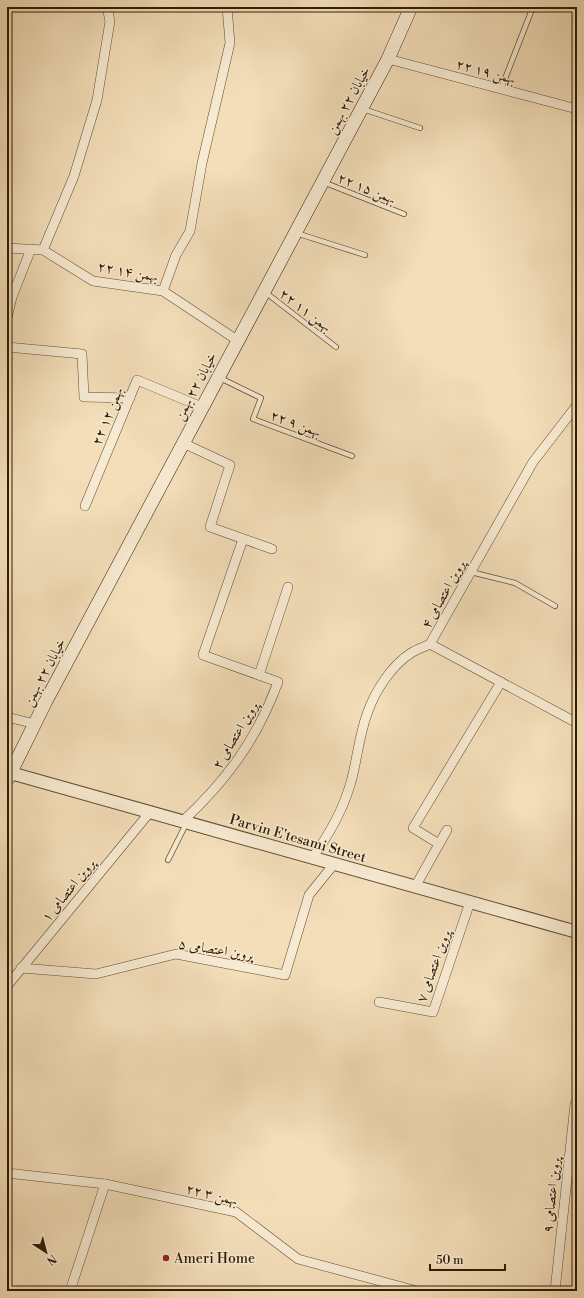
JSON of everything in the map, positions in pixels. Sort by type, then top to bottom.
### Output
[{"type":"main road","name":"خیابان ۲۲ بهمن","points":[[8,775],[294,232],[388,59],[411,7]]},
{"type":"street","points":[[43,250],[74,176],[97,100],[110,21],[107,7]]},
{"type":"street","points":[[163,291],[176,255],[190,231],[202,164],[230,43],[227,7]]},
{"type":"street","name":"۲۲ بهمن ۱۹","points":[[388,59],[577,109]]},
{"type":"street","name":"۲۲ بهمن ۱۴","points":[[7,248],[43,250],[93,282],[163,291],[237,340]]},
{"type":"street","points":[[7,318],[12,297],[31,249]]},
{"type":"street","points":[[7,347],[82,354],[84,396],[130,398]]},
{"type":"street","name":"۲۲ بهمن ۱۲","points":[[85,506],[137,380],[202,407]]},
{"type":"street","name":"پروین اعتصامی ۴","points":[[312,858],[340,812],[351,782],[367,714],[377,691],[392,671],[411,653],[430,644],[533,462],[577,405]]},
{"type":"street","points":[[183,443],[230,465],[210,527],[272,550]]},
{"type":"street","name":"پروین اعتصامی ۲","points":[[185,822],[224,779],[242,756],[257,731],[278,682],[203,655],[243,539]]},
{"type":"street","points":[[259,675],[288,588]]},
{"type":"street","points":[[430,644],[577,723]]},
{"type":"street","points":[[439,844],[413,828],[501,682]]},
{"type":"street","points":[[7,717],[35,724]]},
{"type":"street","name":"Parvin E'tesami Street","points":[[8,775],[150,812],[577,932]]},
{"type":"street","name":"پروین اعتصامی ۱","points":[[7,986],[150,812]]},
{"type":"street","points":[[415,887],[447,830]]},
{"type":"street","name":"پروین اعتصامی ۵","points":[[21,968],[96,974],[176,954],[285,975],[309,895],[334,864]]},
{"type":"street","name":"پروین اعتصامی ۷","points":[[379,1002],[433,1012],[470,902]]},
{"type":"street","name":"پروین اعتصامی ۹","points":[[555,1291],[575,1104],[577,1103]]},
{"type":"street","name":"۲۲ بهمن ۳","points":[[7,1173],[106,1184],[236,1212],[298,1259],[417,1291]]},
{"type":"street","points":[[567,1176],[577,1176]]},
{"type":"street","points":[[70,1291],[106,1184]]},
{"type":"lane","points":[[501,89],[531,12]]},
{"type":"lane","points":[[361,109],[420,128]]},
{"type":"lane","name":"۲۲ بهمن ۱۵","points":[[322,181],[404,214]]},
{"type":"lane","points":[[294,232],[365,255]]},
{"type":"lane","name":"۲۲ بهمن ۱۱","points":[[263,291],[336,347]]},
{"type":"lane","name":"۲۲ بهمن ۹","points":[[218,377],[261,398],[253,419],[352,456]]},
{"type":"lane","points":[[471,572],[515,583],[555,606]]},
{"type":"lane","points":[[168,860],[185,822]]},
{"type":"place","name":"Ameri Home","points":[[166,1258]]}]
